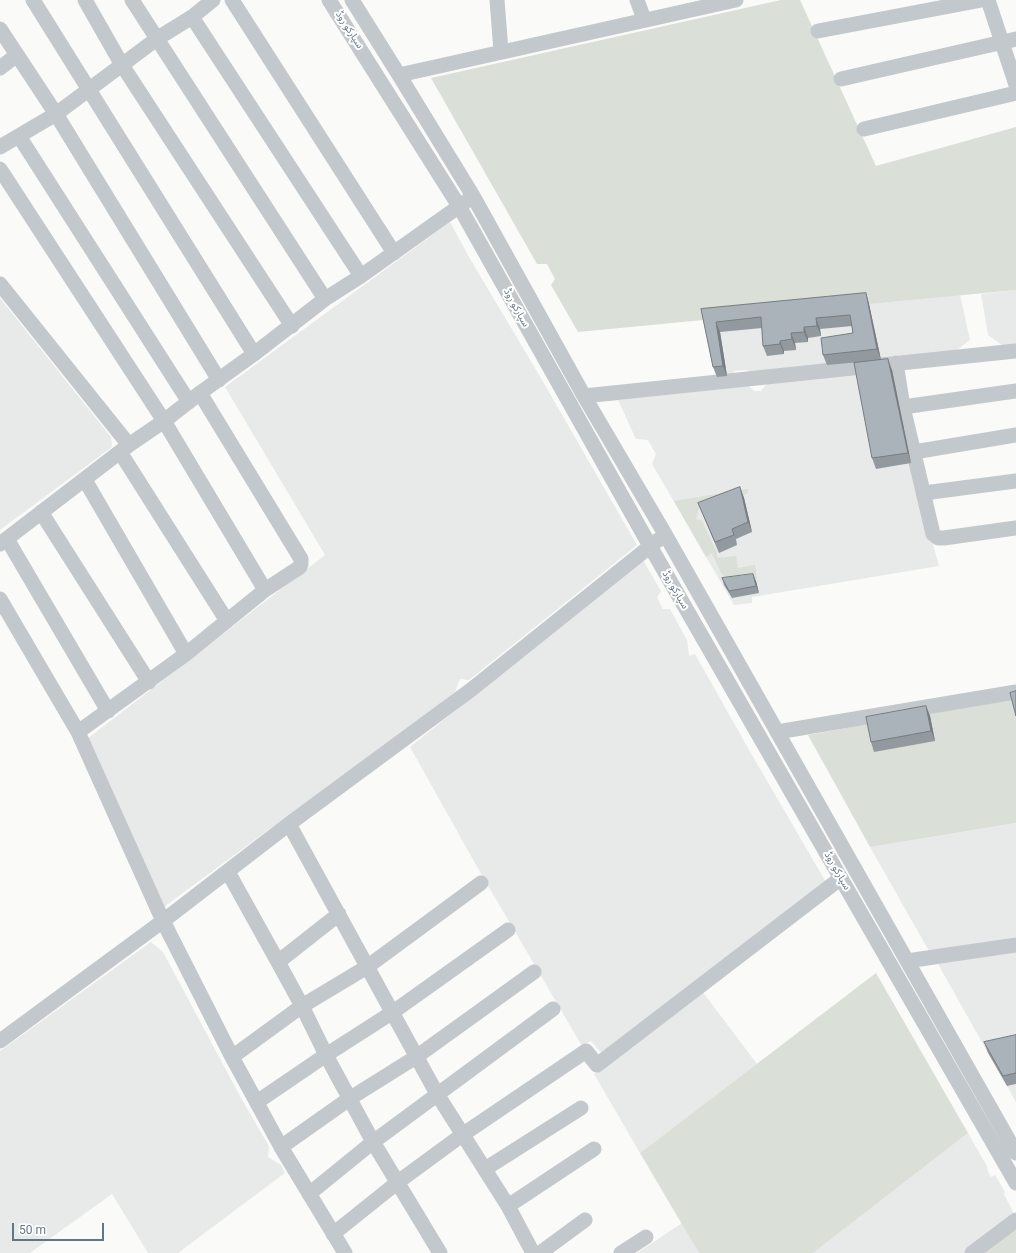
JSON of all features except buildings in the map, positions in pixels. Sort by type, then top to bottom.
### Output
[{"type":"street","points":[[32,0],[254,354]]},
{"type":"street","points":[[85,0],[122,65],[292,326]]},
{"type":"street","points":[[132,0],[158,38],[325,299]]},
{"type":"street","points":[[0,147],[56,114],[195,9],[212,0]]},
{"type":"street","points":[[232,0],[394,253]]},
{"type":"street","name":"سپارکو روڈ","points":[[330,0],[459,206],[650,546],[1016,1183]]},
{"type":"street","name":"سپارکو روڈ","points":[[352,0],[473,196],[584,396],[665,534],[1016,1153]]},
{"type":"street","points":[[497,0],[501,51]]},
{"type":"street","points":[[637,0],[644,20]]},
{"type":"street","points":[[399,75],[644,20],[694,4],[736,0]]},
{"type":"street","points":[[818,31],[982,0]]},
{"type":"street","points":[[988,0],[1009,41],[1016,85]]},
{"type":"street","points":[[195,9],[362,276]]},
{"type":"street","points":[[0,29],[56,114],[219,380]]},
{"type":"street","points":[[841,79],[1009,41]]},
{"type":"street","points":[[0,68],[17,55]]},
{"type":"street","points":[[864,128],[1016,93]]},
{"type":"street","points":[[19,136],[301,559],[302,564],[300,567],[265,590],[149,682],[78,732]]},
{"type":"street","points":[[0,169],[164,421],[265,590]]},
{"type":"street","points":[[108,712],[3,541],[292,326],[325,299],[362,276],[473,196]]},
{"type":"street","points":[[0,284],[125,449],[226,621]]},
{"type":"street","points":[[584,396],[1016,351]]},
{"type":"street","points":[[896,363],[903,407],[934,534],[938,538],[944,538],[1016,528]]},
{"type":"street","points":[[903,407],[1016,391]]},
{"type":"street","points":[[914,452],[1016,436]]},
{"type":"street","points":[[85,480],[186,654]]},
{"type":"street","points":[[924,493],[1016,481]]},
{"type":"street","points":[[41,512],[149,682]]},
{"type":"street","points":[[0,1041],[163,921],[289,824],[472,689],[665,534]]},
{"type":"street","points":[[0,599],[78,732],[163,921],[232,1057],[281,1147],[345,1253]]},
{"type":"street","points":[[777,732],[1016,692]]},
{"type":"street","points":[[289,824],[437,1094],[508,1206],[533,1253]]},
{"type":"street","points":[[228,872],[302,1006],[349,1099],[373,1142],[440,1253]]},
{"type":"street","points":[[333,1234],[398,1182],[462,1135],[586,1051],[597,1065],[841,878]]},
{"type":"street","points":[[232,1057],[302,1006],[367,967],[481,883]]},
{"type":"street","points":[[278,962],[339,914]]},
{"type":"street","points":[[257,1102],[393,1012],[508,930]]},
{"type":"street","points":[[907,961],[1016,945]]},
{"type":"street","points":[[281,1147],[349,1099],[416,1057],[534,972]]},
{"type":"street","points":[[309,1194],[373,1142],[553,1009]]},
{"type":"street","points":[[485,1169],[582,1108]]},
{"type":"street","points":[[508,1206],[594,1149]]},
{"type":"street","points":[[540,1253],[585,1220]]},
{"type":"street","points":[[972,1253],[1016,1220]]},
{"type":"street","points":[[621,1253],[646,1237]]},
{"type":"shaded area","points":[[781,0],[800,0],[876,166],[1016,127],[1016,290],[578,332],[551,285],[555,279],[547,264],[537,264],[431,78]]},
{"type":"shaded area","points":[[450,222],[637,545],[469,680],[460,679],[455,692],[401,734],[164,907],[87,739],[325,555],[225,387]]},
{"type":"shaded area","points":[[1016,290],[1016,345],[1003,346],[988,335],[981,294]]},
{"type":"shaded area","points":[[960,295],[970,340],[954,352],[752,373],[747,370],[734,371],[730,376],[717,377],[705,320]]},
{"type":"shaded area","points":[[0,298],[111,437],[112,447],[0,530]]},
{"type":"shaded area","points":[[892,370],[922,504],[939,566],[752,597],[752,603],[734,605],[652,464],[656,454],[648,440],[636,439],[618,400],[749,386],[754,391],[761,391],[766,384]]},
{"type":"shaded area","points":[[748,489],[748,493],[719,506],[700,504],[696,519],[702,521],[717,553],[717,558],[736,556],[738,568],[755,565],[757,579],[732,583],[721,573],[712,553],[706,557],[674,501]]},
{"type":"shaded area","points":[[643,560],[661,591],[657,598],[663,609],[670,609],[687,640],[689,656],[695,654],[827,884],[603,1055],[591,1041],[582,1046],[476,865],[410,747]]},
{"type":"shaded area","points":[[1016,697],[1016,823],[870,847],[808,735]]},
{"type":"shaded area","points":[[1016,823],[1016,937],[929,951],[870,847]]},
{"type":"shaded area","points":[[151,942],[163,952],[241,1098],[269,1146],[268,1157],[281,1165],[285,1173],[178,1253],[148,1253],[112,1194],[30,1253],[0,1253],[0,1051]]},
{"type":"shaded area","points":[[1016,952],[1016,1046],[988,1053],[938,964]]},
{"type":"shaded area","points":[[876,973],[968,1133],[813,1253],[699,1253],[640,1153]]},
{"type":"shaded area","points":[[702,991],[757,1064],[640,1153],[594,1074]]},
{"type":"shaded area","points":[[1016,1084],[1016,1102],[1007,1086]]},
{"type":"shaded area","points":[[968,1133],[988,1168],[987,1169],[991,1177],[995,1175],[1005,1192],[1004,1194],[1014,1214],[964,1253],[813,1253]]},
{"type":"shaded area","points":[[682,1223],[699,1253],[637,1253]]},
{"type":"shaded area","points":[[1016,1228],[1016,1253],[983,1253]]}]
